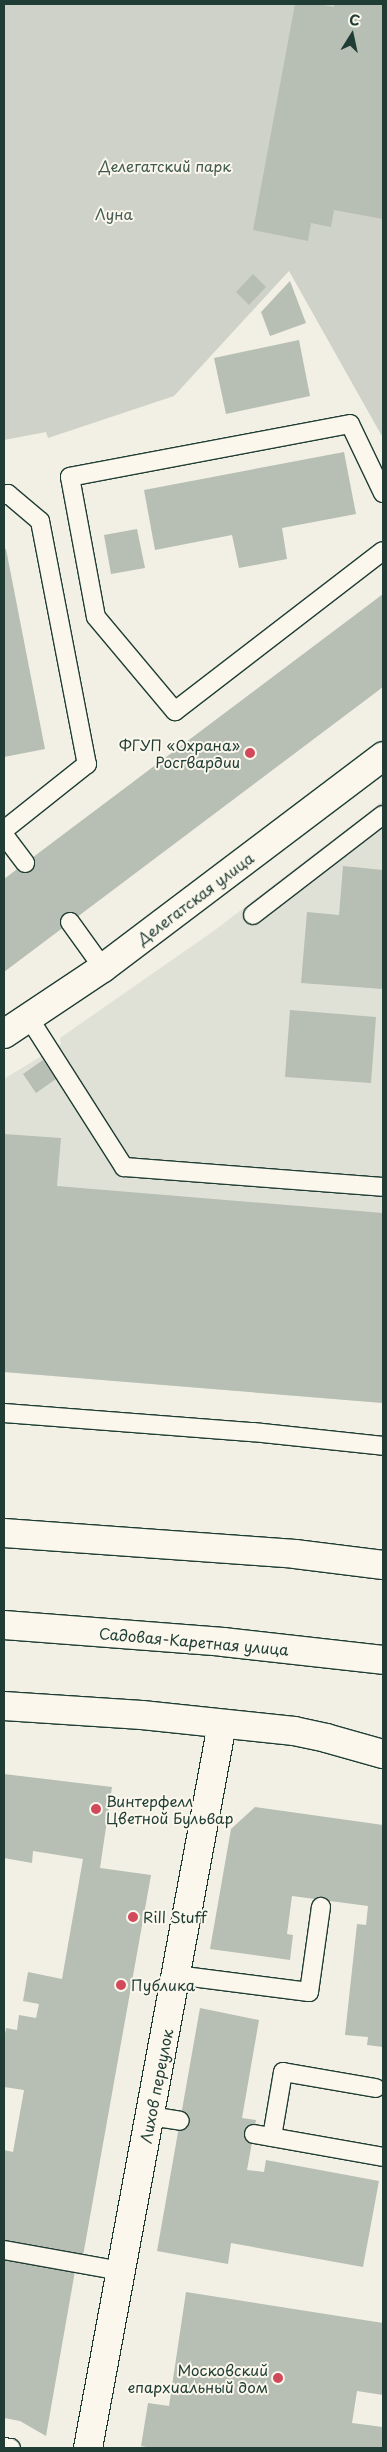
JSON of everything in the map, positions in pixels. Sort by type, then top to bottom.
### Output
[{"type":"street","name":"Делегатская улица","points":[[4,1034],[103,968],[383,756]]},
{"type":"street","points":[[4,1530],[33,1535]]},
{"type":"street","points":[[4,1534],[295,1554],[383,1565]]},
{"type":"street","name":"Садовая-Каретная улица","points":[[4,1625],[223,1642],[383,1660]]},
{"type":"street","points":[[4,1706],[142,1715],[302,1733],[383,1754]]},
{"type":"street","name":"Лихов переулок","points":[[88,2448],[222,1724]]},
{"type":"lane","points":[[383,493],[350,424],[70,477],[96,617],[175,711],[383,551]]},
{"type":"lane","points":[[4,495],[8,494],[40,521],[87,764],[4,830]]},
{"type":"lane","points":[[253,914],[383,815]]},
{"type":"lane","points":[[4,835],[25,862]]},
{"type":"lane","points":[[70,922],[103,968]]},
{"type":"lane","points":[[29,1018],[124,1167],[383,1187]]},
{"type":"lane","points":[[4,1413],[254,1432],[383,1446]]},
{"type":"lane","points":[[176,1975],[309,1992],[321,1907]]},
{"type":"lane","points":[[272,2137],[283,2072],[376,2088]]},
{"type":"lane","points":[[150,2116],[180,2121]]},
{"type":"lane","points":[[254,2134],[383,2157]]},
{"type":"lane","points":[[4,2250],[121,2271]]},
{"type":"lane","points":[[4,2447],[11,2448]]},
{"type":"shaded area","points":[[383,801],[383,1403],[4,1372],[4,1079],[61,1044],[60,1038],[215,930]]},
{"type":"green space","name":"Делегатский парк","points":[[4,4],[383,4],[383,438],[289,271],[174,396],[48,438],[46,432],[4,440]]},
{"type":"building","points":[[295,4],[318,4],[334,7],[334,4],[383,4],[383,219],[334,210],[331,227],[311,223],[308,241],[253,230]]},
{"type":"building","points":[[253,274],[266,287],[249,305],[236,292]]},
{"type":"building","points":[[290,281],[306,323],[270,336],[261,312]]},
{"type":"building","points":[[299,340],[310,396],[226,414],[214,358]]},
{"type":"building","points":[[344,452],[356,514],[282,528],[287,559],[239,568],[232,535],[155,550],[144,490]]},
{"type":"building","points":[[137,529],[145,568],[111,574],[104,535]]},
{"type":"building","points":[[4,549],[6,549],[45,749],[4,757]]},
{"type":"building","points":[[383,594],[383,687],[4,972],[4,879]]},
{"type":"building","points":[[343,866],[383,870],[383,989],[301,983],[307,912],[339,915]]},
{"type":"building","points":[[290,1010],[376,1017],[371,1083],[285,1077]]},
{"type":"building","points":[[43,1060],[56,1079],[36,1093],[23,1074]]},
{"type":"building","points":[[4,1134],[61,1138],[57,1186],[383,1213],[383,1403],[4,1372]]},
{"type":"building","points":[[4,1774],[112,1787],[100,1868],[151,1875],[83,2256],[4,2242],[4,2150],[13,2152],[24,2090],[4,2087],[4,2040],[6,2028],[17,2030],[19,2015],[36,2018],[39,2004],[23,2001],[28,1972],[62,1979],[83,1859],[33,1851],[32,1863],[4,1858]]},
{"type":"building","points":[[255,1807],[383,1825],[383,2047],[367,2045],[368,2037],[345,2035],[357,1924],[366,1925],[368,1906],[292,1896],[287,1934],[293,1935],[290,1960],[210,1949],[231,1829]]},
{"type":"building","points":[[200,2008],[259,2020],[242,2118],[256,2120],[247,2170],[264,2172],[266,2160],[379,2181],[363,2267],[231,2243],[228,2264],[157,2251]]},
{"type":"building","points":[[4,2258],[75,2271],[46,2436],[20,2421],[4,2418]]},
{"type":"building","name":"Московский епархиальный дом","points":[[186,2292],[383,2323],[383,2395],[357,2391],[352,2423],[383,2427],[383,2448],[152,2448],[141,2446],[148,2403],[169,2406]]},
{"type":"place","name":"ФГУП «Охрана» Росгвардии","points":[[250,753]]},
{"type":"place","name":"Винтерфелл Цветной Бульвар","points":[[96,1809]]},
{"type":"place","name":"Rill Stuff","points":[[133,1917]]},
{"type":"place","name":"Публика","points":[[121,1985]]},
{"type":"place","name":"Московский епархиальный дом","points":[[278,2378]]},
{"type":"park label","name":"Луна","points":[[114,214]]}]
